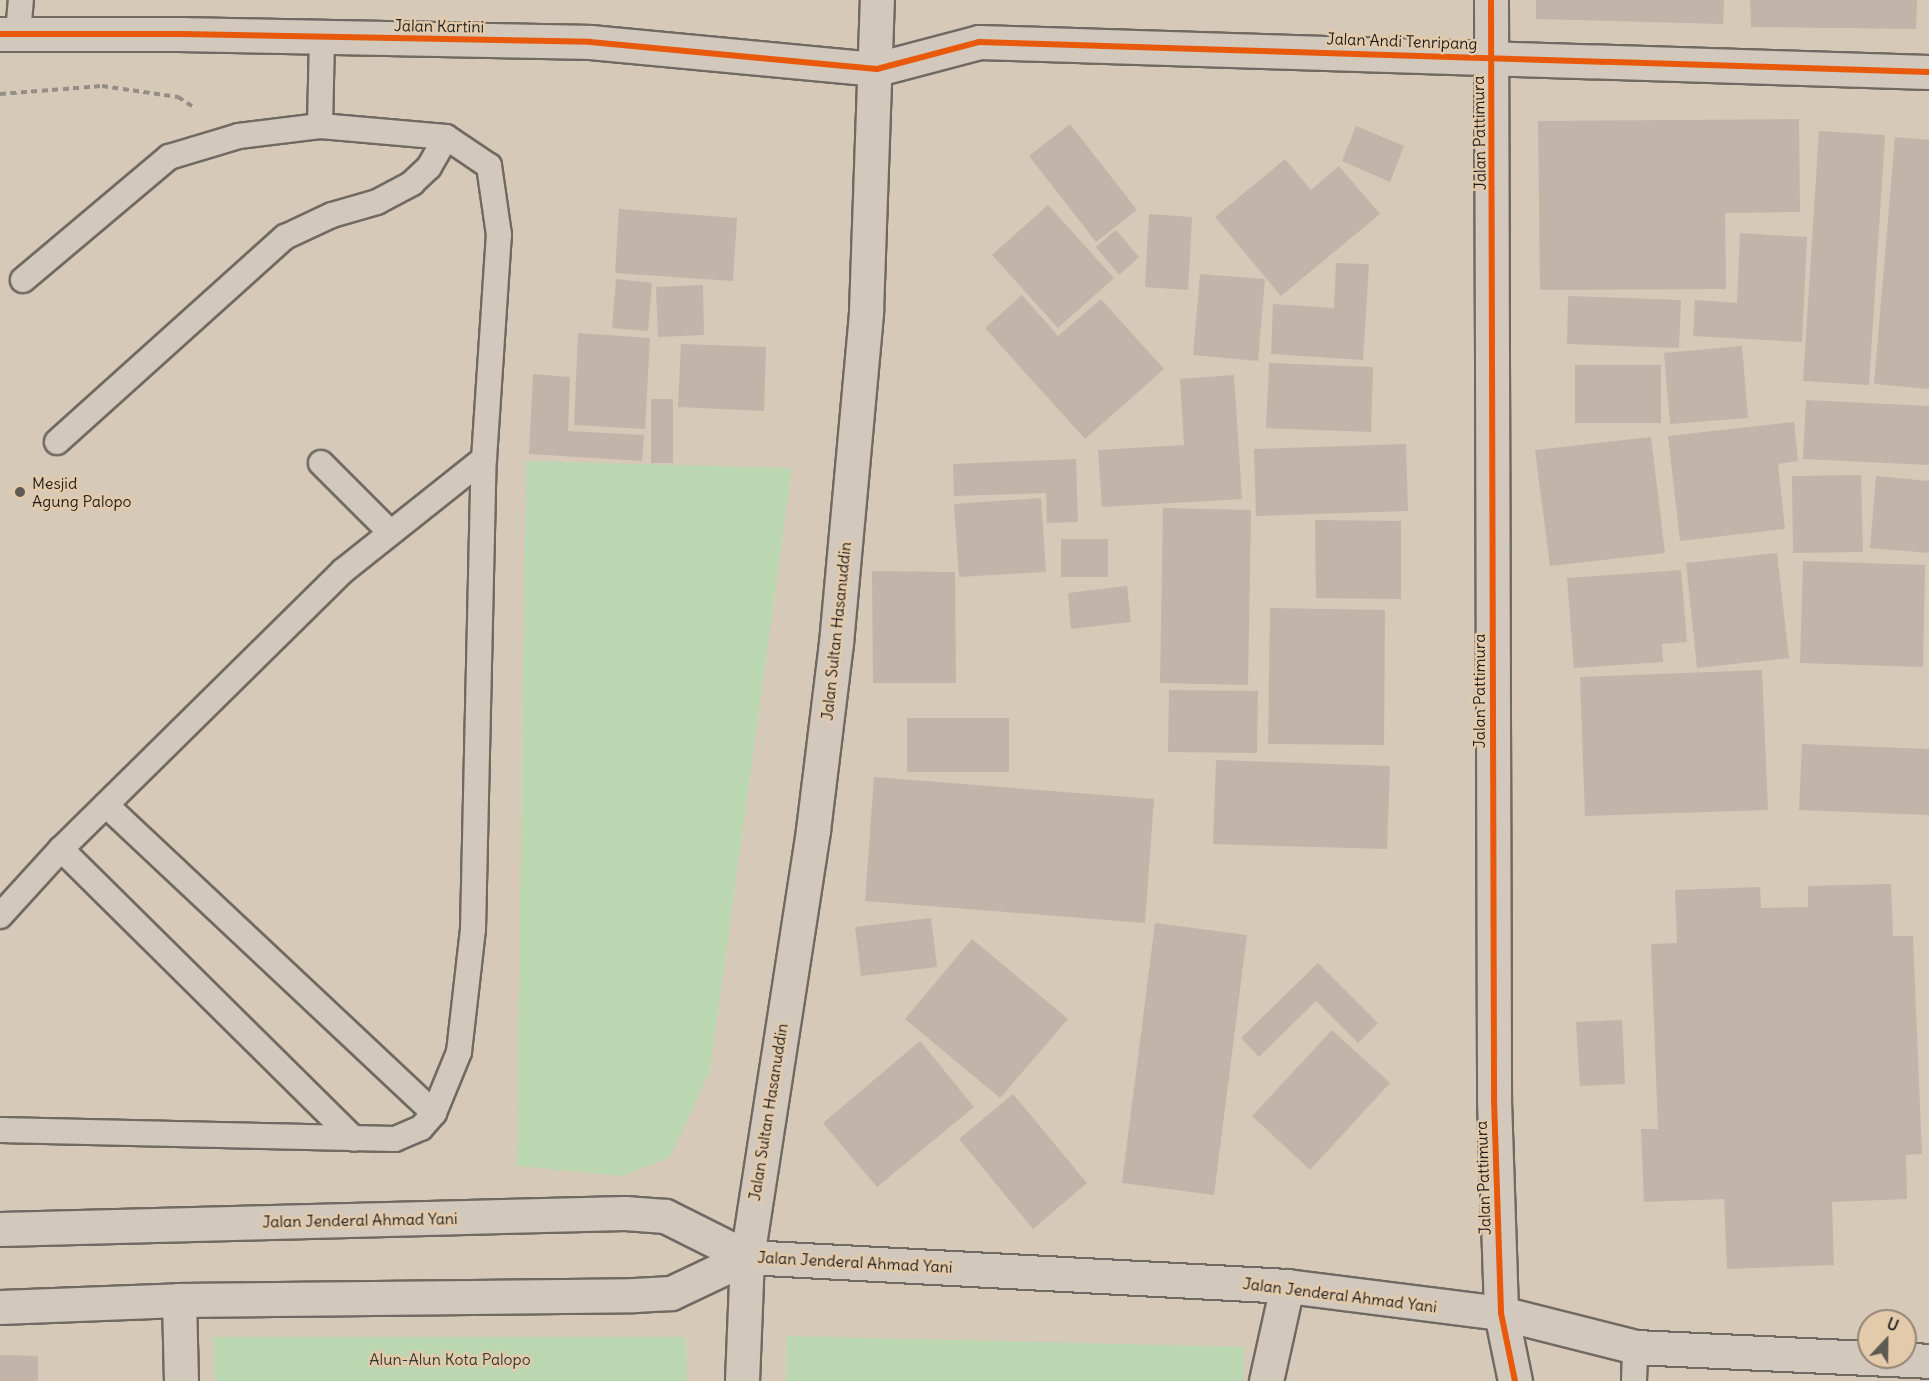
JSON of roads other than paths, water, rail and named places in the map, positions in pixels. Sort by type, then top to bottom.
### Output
[{"type":"main road","name":"Jalan Sultan Hasanuddin","points":[[742,1381],[747,1257],[813,830],[836,643],[866,311],[877,69],[877,0]]},
{"type":"main road","name":"Jalan Pattimura","points":[[1491,0],[1494,1100],[1502,1313],[1515,1381]]},
{"type":"main road","name":"Jalan Kartini","points":[[9,34],[590,42],[877,69]]},
{"type":"main road","name":"Jalan Andi Tenripang","points":[[877,69],[979,42],[1929,72]]},
{"type":"main road","name":"Jalan Jenderal Ahmad Yani","points":[[0,1229],[625,1213],[665,1216],[747,1257],[1287,1286],[1502,1313],[1635,1347],[1924,1368]]},
{"type":"main road","name":"Jalan Jenderal Ahmad Yani","points":[[0,1307],[179,1300],[671,1293],[747,1257]]},
{"type":"main road","points":[[1266,1381],[1287,1286]]},
{"type":"main road","points":[[179,1300],[181,1381]]},
{"type":"lane","points":[[9,34],[21,0]]},
{"type":"lane","points":[[320,126],[322,38]]},
{"type":"lane","points":[[0,1130],[395,1139],[421,1128],[434,1113],[459,1052],[473,928],[484,459],[499,235],[489,166],[446,137],[320,126],[239,136],[169,157],[23,280]]},
{"type":"lane","points":[[57,442],[285,237],[332,215],[377,202],[412,183],[429,167],[446,137]]},
{"type":"lane","points":[[0,916],[61,849],[262,648],[389,531],[484,459]]},
{"type":"lane","points":[[321,463],[389,531]]},
{"type":"lane","points":[[106,805],[434,1113]]},
{"type":"lane","points":[[61,849],[354,1139]]},
{"type":"lane","points":[[1634,1381],[1635,1347]]},
{"type":"place","name":"Mesjid Agung Palopo","points":[[20,492]]},
{"type":"park label","name":"Alun-Alun Kota Palopo","points":[[450,1359]]}]
